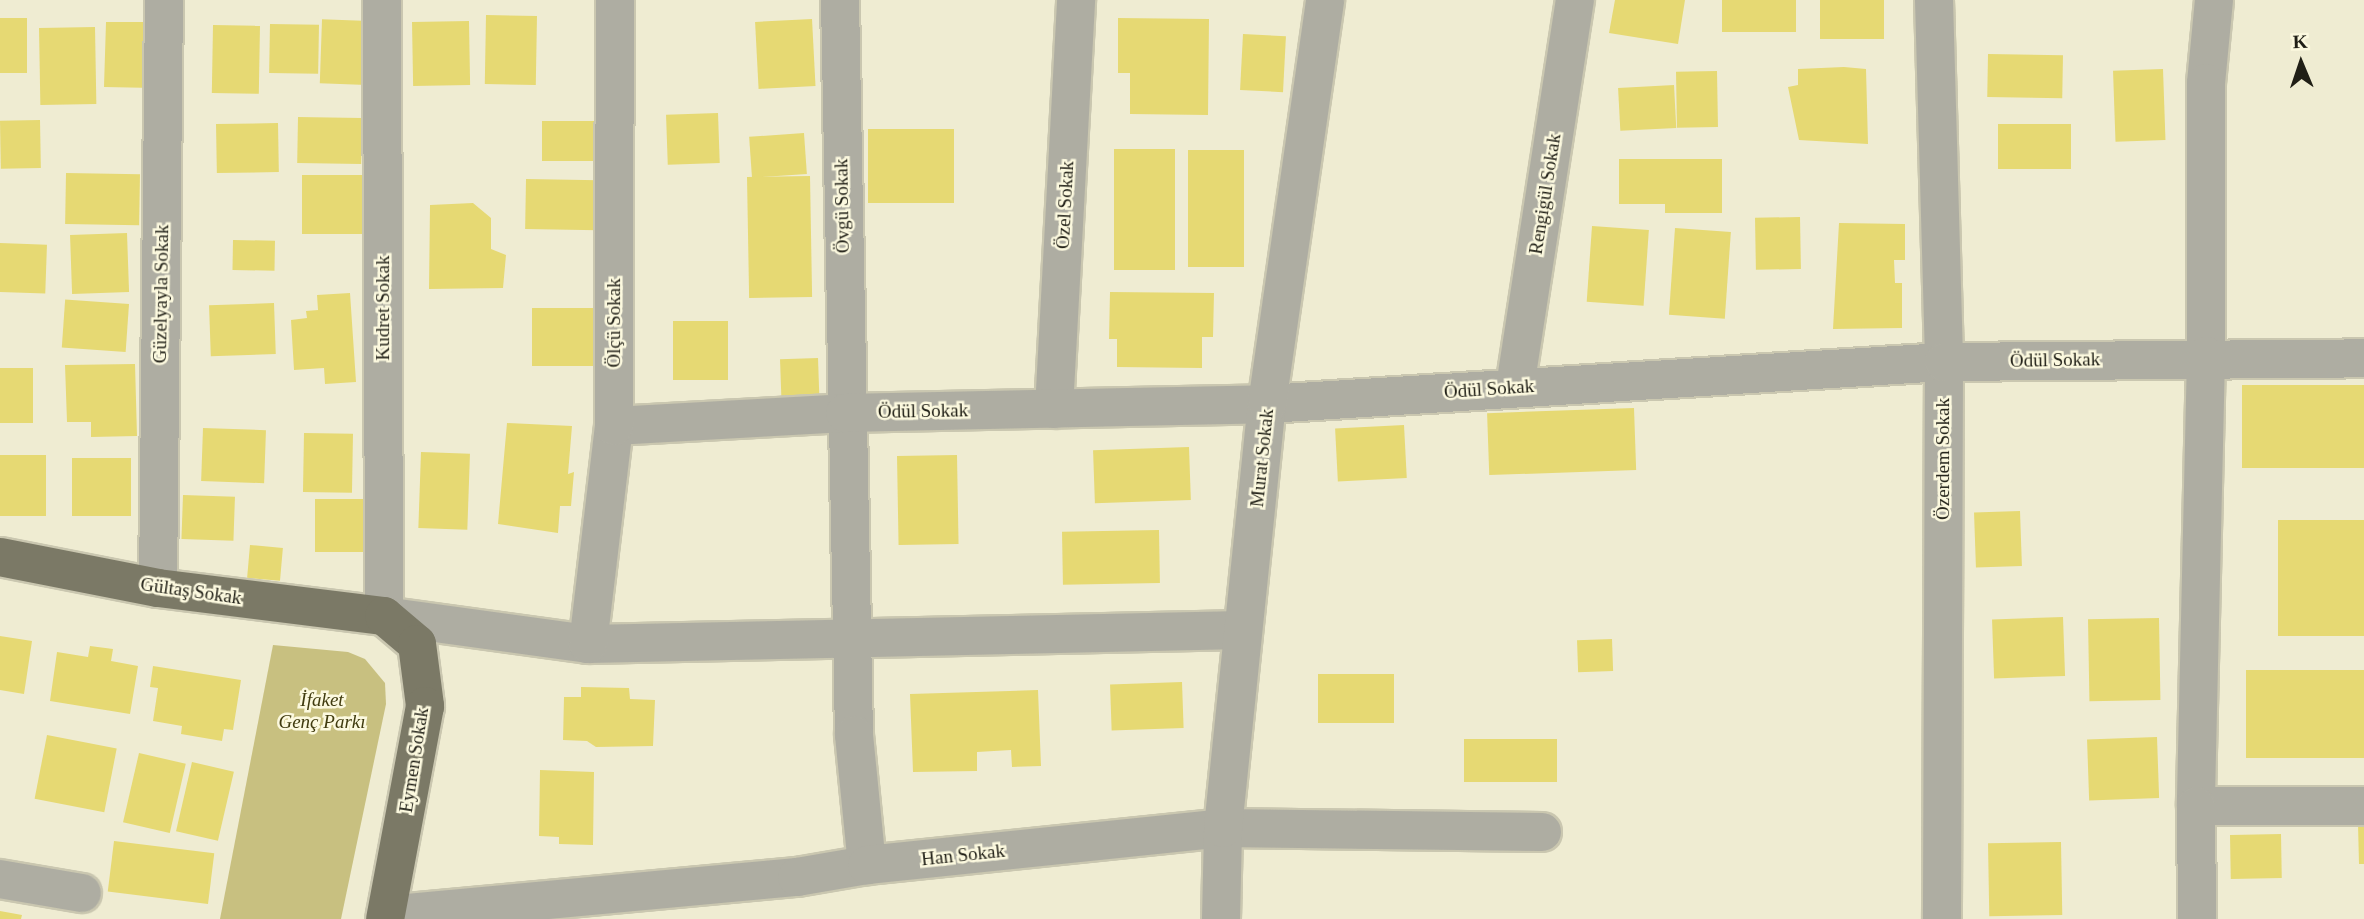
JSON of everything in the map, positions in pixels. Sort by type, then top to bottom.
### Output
[{"type":"main road","name":"Gültaş Sokak","points":[[0,556],[158,588],[384,616]]},
{"type":"main road","name":"Eymen Sokak","points":[[384,616],[417,644],[425,706],[386,917]]},
{"type":"street","name":"Güzelyayla Sokak","points":[[158,588],[164,0]]},
{"type":"street","name":"Kudret Sokak","points":[[382,0],[384,616]]},
{"type":"street","name":"Ölçü Sokak","points":[[588,644],[614,426],[615,0]]},
{"type":"street","name":"Övgü Sokak","points":[[840,0],[845,413],[854,735],[867,865]]},
{"type":"street","name":"Özel Sokak","points":[[1054,410],[1076,0]]},
{"type":"street","name":"Murat Sokak","points":[[1222,919],[1223,828],[1267,404],[1325,0]]},
{"type":"street","name":"Rengigül Sokak","points":[[1515,387],[1575,0]]},
{"type":"street","name":"Özerdem Sokak","points":[[1934,0],[1944,362],[1942,919]]},
{"type":"street","points":[[2197,919],[2196,806],[2206,356],[2206,83],[2214,0]]},
{"type":"street","name":"Ödül Sokak","points":[[614,426],[845,413],[1267,404],[1944,362],[2206,356],[2364,358]]},
{"type":"street","points":[[384,616],[588,644],[852,641],[1243,630]]},
{"type":"street","points":[[2196,806],[2364,806]]},
{"type":"street","name":"Han Sokak","points":[[386,917],[609,907],[867,865],[1223,828],[1542,832]]},
{"type":"street","points":[[0,879],[82,893]]},
{"type":"green space","name":"İfaket Genç Parkı","points":[[273,645],[348,652],[365,659],[385,683],[386,704],[341,919],[220,919]]},
{"type":"building","points":[[1615,0],[1685,0],[1678,44],[1609,33]]},
{"type":"building","points":[[1722,0],[1796,0],[1796,32],[1722,32]]},
{"type":"building","points":[[1820,0],[1884,0],[1884,39],[1820,39]]},
{"type":"building","points":[[486,15],[537,16],[536,85],[485,84]]},
{"type":"building","points":[[0,18],[27,18],[27,73],[0,73]]},
{"type":"building","points":[[1118,18],[1209,19],[1208,115],[1130,114],[1130,73],[1118,73]]},
{"type":"building","points":[[322,19],[369,21],[367,85],[320,83]]},
{"type":"building","points":[[812,19],[816,86],[759,89],[755,22]]},
{"type":"building","points":[[469,21],[470,85],[413,86],[412,22]]},
{"type":"building","points":[[106,22],[148,22],[155,88],[104,87]]},
{"type":"building","points":[[270,24],[319,25],[318,74],[269,73]]},
{"type":"building","points":[[213,25],[260,26],[259,94],[212,93]]},
{"type":"building","points":[[95,27],[96,104],[40,105],[39,28]]},
{"type":"building","points":[[1243,34],[1286,36],[1283,92],[1240,90]]},
{"type":"building","points":[[1988,54],[2063,55],[2062,98],[1987,97]]},
{"type":"building","points":[[1798,69],[1866,69],[1868,144],[1799,140],[1788,87],[1798,85]]},
{"type":"building","points":[[2163,69],[2165,140],[2116,142],[2113,71]]},
{"type":"building","points":[[1717,71],[1718,127],[1677,128],[1676,72]]},
{"type":"building","points":[[1674,85],[1676,128],[1620,131],[1618,88]]},
{"type":"building","points":[[718,113],[720,163],[668,165],[666,115]]},
{"type":"building","points":[[298,117],[362,118],[361,164],[297,163]]},
{"type":"building","points":[[40,120],[41,168],[1,169],[0,121]]},
{"type":"building","points":[[542,121],[594,121],[594,161],[542,161]]},
{"type":"building","points":[[278,123],[279,172],[217,173],[216,124]]},
{"type":"building","points":[[1998,124],[2071,124],[2071,169],[1998,169]]},
{"type":"building","points":[[868,129],[954,129],[954,203],[868,203]]},
{"type":"building","points":[[804,133],[807,174],[752,178],[749,137]]},
{"type":"building","points":[[1114,149],[1175,149],[1175,270],[1114,270]]},
{"type":"building","points":[[1188,150],[1244,150],[1244,267],[1188,267]]},
{"type":"building","points":[[1619,159],[1722,159],[1722,213],[1665,213],[1665,204],[1619,204]]},
{"type":"building","points":[[66,173],[140,174],[139,225],[65,224]]},
{"type":"building","points":[[302,175],[371,175],[371,234],[302,234]]},
{"type":"building","points":[[810,176],[812,297],[749,298],[747,177]]},
{"type":"building","points":[[526,179],[599,180],[598,230],[525,229]]},
{"type":"building","points":[[473,203],[491,218],[491,249],[506,255],[503,288],[429,289],[430,205]]},
{"type":"building","points":[[1800,217],[1801,269],[1756,270],[1755,218]]},
{"type":"building","points":[[1839,223],[1905,224],[1905,260],[1894,260],[1895,283],[1902,283],[1902,328],[1833,329]]},
{"type":"building","points":[[1592,226],[1649,230],[1644,306],[1587,302]]},
{"type":"building","points":[[1675,228],[1731,232],[1725,319],[1669,315]]},
{"type":"building","points":[[127,233],[129,292],[72,294],[70,235]]},
{"type":"building","points":[[233,240],[275,241],[274,271],[232,270]]},
{"type":"building","points":[[0,243],[47,245],[45,294],[0,292]]},
{"type":"building","points":[[1110,292],[1214,293],[1213,337],[1202,337],[1202,368],[1117,367],[1117,339],[1109,339]]},
{"type":"building","points":[[350,293],[356,382],[325,384],[324,368],[294,370],[291,320],[307,318],[306,311],[318,310],[317,295]]},
{"type":"building","points":[[65,300],[129,304],[126,352],[62,347]]},
{"type":"building","points":[[274,303],[276,354],[211,356],[209,305]]},
{"type":"building","points":[[532,308],[594,308],[594,366],[532,366]]},
{"type":"building","points":[[673,321],[728,321],[728,380],[673,380]]},
{"type":"building","points":[[818,358],[819,396],[781,397],[780,359]]},
{"type":"building","points":[[135,364],[137,436],[91,437],[91,422],[67,422],[65,365]]},
{"type":"building","points":[[0,368],[33,368],[33,423],[0,423]]},
{"type":"building","points":[[2242,385],[2364,385],[2364,468],[2242,468]]},
{"type":"building","points":[[1634,408],[1636,470],[1489,475],[1487,413]]},
{"type":"building","points":[[507,423],[572,426],[568,474],[574,472],[571,506],[560,506],[558,533],[498,524]]},
{"type":"building","points":[[1404,425],[1407,478],[1338,482],[1335,429]]},
{"type":"building","points":[[203,428],[266,430],[264,483],[201,481]]},
{"type":"building","points":[[304,433],[353,434],[352,493],[303,492]]},
{"type":"building","points":[[1189,447],[1191,500],[1095,503],[1093,450]]},
{"type":"building","points":[[421,452],[470,454],[467,530],[418,528]]},
{"type":"building","points":[[0,455],[46,455],[46,516],[0,516]]},
{"type":"building","points":[[957,455],[959,544],[899,545],[897,456]]},
{"type":"building","points":[[72,458],[131,458],[131,516],[72,516]]},
{"type":"building","points":[[183,495],[235,497],[233,541],[181,539]]},
{"type":"building","points":[[315,499],[366,499],[366,552],[315,552]]},
{"type":"building","points":[[2020,511],[2022,566],[1976,568],[1974,513]]},
{"type":"building","points":[[2278,520],[2364,520],[2364,636],[2278,636]]},
{"type":"building","points":[[1159,530],[1160,583],[1063,585],[1062,532]]},
{"type":"building","points":[[250,545],[283,548],[280,581],[247,578]]},
{"type":"building","points":[[2063,617],[2065,676],[1994,678],[1992,619]]},
{"type":"building","points":[[2159,618],[2160,700],[2089,701],[2088,619]]},
{"type":"building","points":[[0,636],[32,641],[24,694],[0,690]]},
{"type":"building","points":[[1612,639],[1613,671],[1578,672],[1577,640]]},
{"type":"building","points":[[90,646],[113,649],[111,661],[138,666],[130,714],[50,701],[57,652],[88,657]]},
{"type":"building","points":[[153,666],[241,680],[233,730],[224,729],[222,741],[181,734],[182,726],[153,721],[158,688],[150,687]]},
{"type":"building","points":[[2246,670],[2364,670],[2364,758],[2246,758]]},
{"type":"building","points":[[1318,674],[1394,674],[1394,723],[1318,723]]},
{"type":"building","points":[[1182,682],[1184,728],[1112,730],[1110,685]]},
{"type":"building","points":[[581,687],[629,688],[630,699],[655,700],[653,746],[596,747],[587,741],[563,740],[564,697],[581,697]]},
{"type":"building","points":[[1038,690],[1041,766],[1012,767],[1011,750],[977,752],[977,771],[913,772],[910,694]]},
{"type":"building","points":[[47,735],[117,749],[104,812],[35,799]]},
{"type":"building","points":[[2157,737],[2159,798],[2089,800],[2087,739]]},
{"type":"building","points":[[1464,739],[1557,739],[1557,782],[1464,782]]},
{"type":"building","points":[[139,753],[186,764],[170,833],[123,822]]},
{"type":"building","points":[[192,762],[234,772],[218,841],[176,831]]},
{"type":"building","points":[[540,770],[594,772],[593,845],[559,844],[559,837],[539,836]]},
{"type":"building","points":[[2358,824],[2364,824],[2364,864],[2359,864]]},
{"type":"building","points":[[2281,834],[2282,878],[2231,879],[2230,835]]},
{"type":"building","points":[[114,841],[214,853],[208,904],[108,892]]},
{"type":"building","points":[[2061,842],[2062,915],[1989,916],[1988,843]]},
{"type":"building","points":[[0,911],[22,915],[21,919],[0,919]]}]
